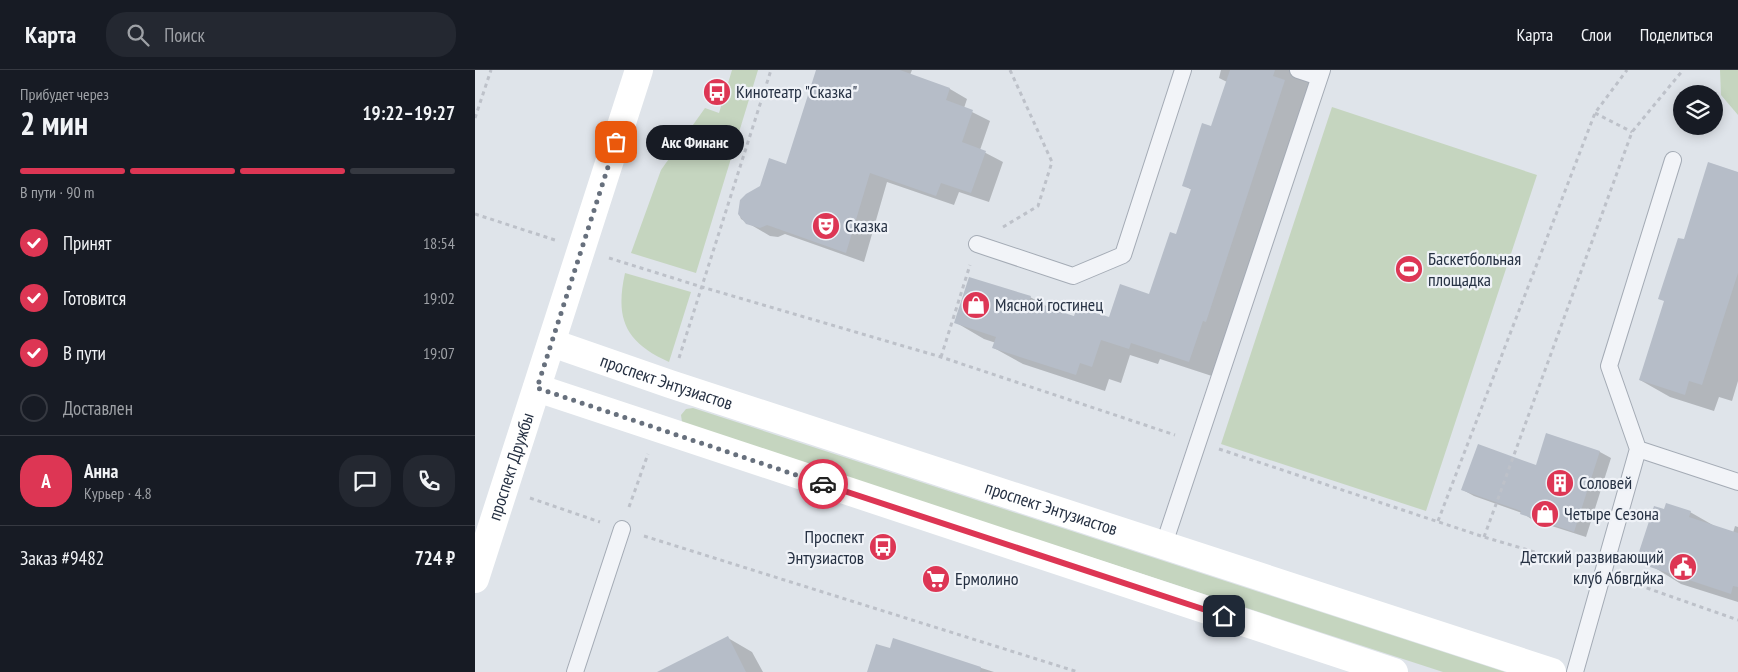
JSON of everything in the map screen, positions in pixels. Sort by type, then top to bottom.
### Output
[{"type":"main road","name":"проспект Дружбы","points":[[475,579],[639,70]]},
{"type":"main road","name":"проспект Энтузиастов","points":[[552,343],[670,384],[1552,672]]},
{"type":"main road","points":[[537,388],[1394,672]]},
{"type":"lane","points":[[977,244],[1073,276],[1123,255],[1183,70]]},
{"type":"lane","points":[[1164,544],[1321,73],[1298,70]]},
{"type":"lane","points":[[1575,672],[1638,449],[1609,366],[1673,160]]},
{"type":"lane","points":[[1638,449],[1738,482]]},
{"type":"lane","points":[[575,672],[622,529]]},
{"type":"path","points":[[475,118],[491,70]]},
{"type":"path","points":[[670,384],[771,70]]},
{"type":"path","points":[[941,357],[977,244],[1037,206],[1052,162],[1010,70]]},
{"type":"path","points":[[1438,522],[1595,113],[1627,70]]},
{"type":"path","points":[[1484,537],[1632,132],[1683,70]]},
{"type":"path","points":[[1595,113],[1632,132]]},
{"type":"path","points":[[622,529],[656,429]]},
{"type":"path","points":[[504,489],[622,529],[1078,672]]},
{"type":"green space","points":[[732,70],[758,70],[696,273],[631,253],[661,170],[705,108],[719,113]]},
{"type":"green space","points":[[1720,70],[1738,70],[1738,115],[1723,97],[1723,85],[1721,85]]},
{"type":"green space","points":[[1332,107],[1537,175],[1426,511],[1221,444]]},
{"type":"green space","points":[[625,273],[691,292],[669,362],[642,346],[627,327],[621,304]]},
{"type":"green space","points":[[693,408],[1505,672],[1443,672],[688,426],[682,422],[681,415],[686,409]]},
{"type":"building","points":[[816,70],[900,70],[950,88],[946,100],[973,110],[962,142],[986,151],[971,193],[941,183],[936,196],[870,173],[846,253],[767,225],[760,228],[746,224],[738,214],[740,200],[760,186],[769,158],[786,164]]},
{"type":"building","points":[[1230,70],[1275,70],[1273,76],[1285,80],[1206,322],[1203,321],[1189,362],[1131,343],[1129,349],[1101,340],[1092,367],[1080,363],[1076,375],[992,348],[996,337],[954,323],[969,277],[1031,296],[1029,302],[1074,316],[1077,307],[1109,317],[1120,284],[1149,294],[1170,232],[1176,234],[1191,189],[1182,186],[1202,123],[1211,126]]},
{"type":"building","points":[[1708,162],[1738,172],[1738,273],[1702,385],[1689,381],[1685,395],[1639,380],[1664,301],[1658,299],[1678,238],[1684,239]]},
{"type":"building","name":"Соловей","points":[[1546,433],[1600,451],[1574,532],[1520,514],[1521,511],[1461,490],[1478,444],[1536,465]]},
{"type":"building","points":[[1666,503],[1691,511],[1689,517],[1738,533],[1738,587],[1733,586],[1731,594],[1650,567],[1651,563],[1637,558],[1654,506],[1664,509]]},
{"type":"building","points":[[728,636],[746,672],[657,672]]},
{"type":"building","points":[[893,638],[981,667],[980,672],[867,672],[876,644],[890,648]]},
{"type":"way so far","points":[[616,142],[537,388],[823,484]]},
{"type":"place","name":"Кинотеатр \"Сказка\"","points":[[717,92]]},
{"type":"place","name":"Акс Финанс","points":[[616,142]]},
{"type":"place","name":"Сказка","points":[[826,226]]},
{"type":"place","name":"Баскетбольная площадка","points":[[1409,269]]},
{"type":"place","name":"Мясной гостинец","points":[[976,305]]},
{"type":"place","name":"Соловей","points":[[1560,483]]},
{"type":"place","name":"Четыре Сезона","points":[[1545,514]]},
{"type":"place","name":"Проспект Энтузиастов","points":[[883,547]]},
{"type":"place","name":"Детский развивающий клуб Абвгдйка","points":[[1683,567]]},
{"type":"place","name":"Ермолино","points":[[936,579]]},
{"type":"route","points":[[823,484],[1224,616]]}]
